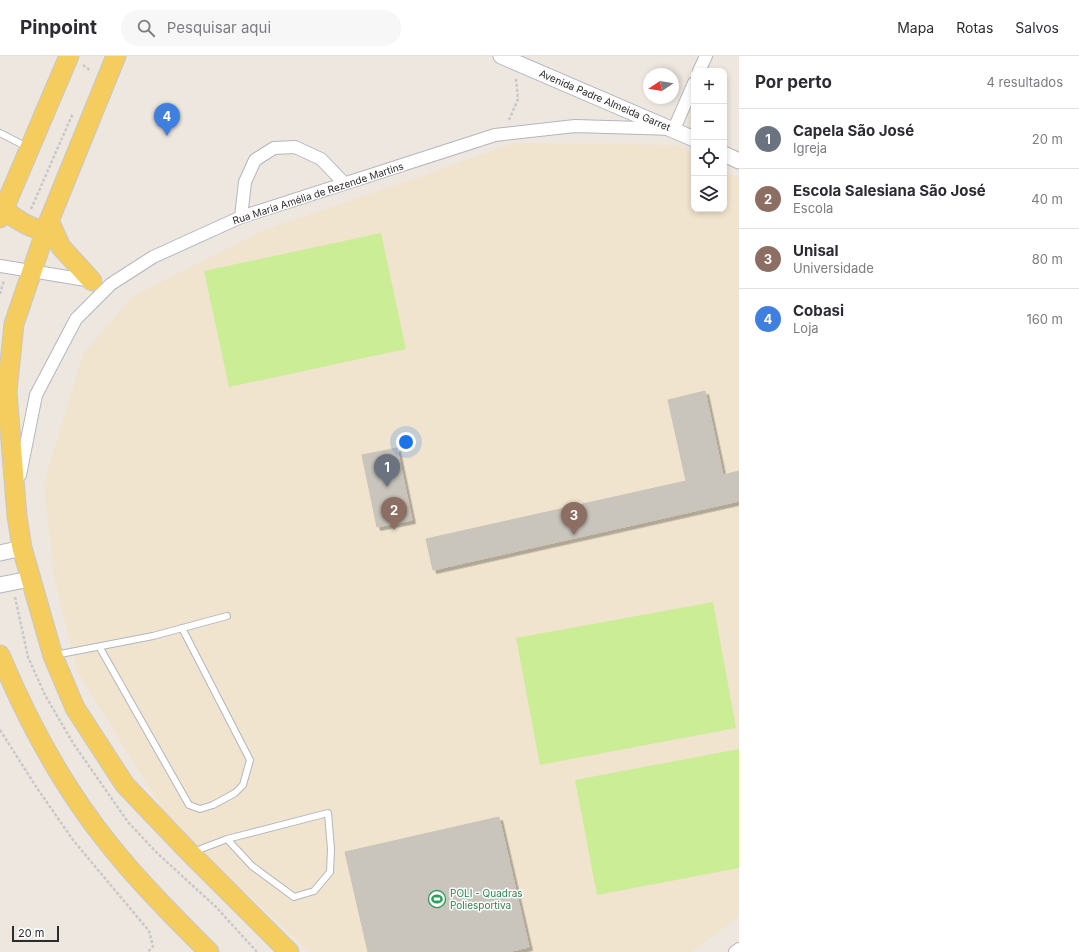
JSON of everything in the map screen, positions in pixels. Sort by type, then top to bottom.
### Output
[{"type":"main road","points":[[47,226],[24,225],[2,214],[69,56]]},
{"type":"main road","points":[[116,56],[47,226],[30,272],[14,324],[7,392],[17,516],[22,548],[53,656],[75,708],[125,785],[190,853],[289,952]]},
{"type":"main road","points":[[47,226],[61,247],[92,281]]},
{"type":"main road","points":[[0,655],[19,699],[45,748],[91,820],[125,864],[209,952]]},
{"type":"street","points":[[700,68],[706,56]]},
{"type":"street","name":"Avenida Padre Almeida Garret","points":[[508,59],[691,138]]},
{"type":"street","points":[[674,129],[691,90]]},
{"type":"street","name":"Rua Maria Amélia de Rezende Martins","points":[[17,516],[21,464],[36,394],[76,319],[111,284],[153,257],[241,217],[503,133],[575,126],[674,129]]},
{"type":"street","points":[[241,217],[245,182],[255,160],[274,148],[295,147],[321,159],[344,183]]},
{"type":"street","points":[[727,155],[739,161]]},
{"type":"street","points":[[2,266],[30,272],[111,284]]},
{"type":"street","points":[[0,553],[22,548]]},
{"type":"street","points":[[0,586],[30,580]]},
{"type":"street","points":[[736,952],[739,949]]},
{"type":"lane","points":[[0,133],[30,149]]},
{"type":"lane","points":[[53,656],[100,648],[228,616]]},
{"type":"lane","points":[[100,648],[189,805],[200,809],[213,805],[235,793],[243,785],[250,760],[182,628]]},
{"type":"lane","points":[[190,853],[227,839],[328,813],[331,849],[330,872],[314,891],[294,897],[252,866],[227,839]]},
{"type":"path","points":[[503,133],[518,99],[508,59]]},
{"type":"path","points":[[87,78],[91,71]]},
{"type":"path","points":[[24,225],[75,108]]},
{"type":"path","points":[[0,294],[4,278],[2,266]]},
{"type":"path","points":[[0,730],[37,788],[73,840],[149,932],[153,946],[148,952]]},
{"type":"shaded area","points":[[513,143],[678,145],[691,152],[691,212],[727,212],[727,172],[739,178],[739,917],[691,952],[310,952],[171,823],[77,671],[54,577],[44,483],[83,354],[133,296],[264,230]]},
{"type":"green space","points":[[381,233],[406,349],[229,387],[204,271]]},
{"type":"green space","points":[[713,602],[736,728],[540,765],[516,638]]},
{"type":"green space","points":[[739,749],[739,868],[597,895],[575,780]]},
{"type":"building","points":[[705,391],[723,475],[739,471],[739,501],[433,570],[426,539],[686,481],[668,400]]},
{"type":"building","points":[[397,448],[412,520],[377,527],[362,455]]},
{"type":"building","name":"POLI - Quadras Poliesportiva","points":[[499,817],[529,947],[507,952],[368,952],[345,852]]},
{"type":"place","name":"Cobasi","points":[[167,136]]},
{"type":"place","name":"Capela São José","points":[[387,487]]},
{"type":"place","name":"Escola Salesiana São José","points":[[394,530]]},
{"type":"place","name":"Unisal","points":[[574,535]]},
{"type":"place","name":"POLI - Quadras Poliesportiva","points":[[437,899]]}]
